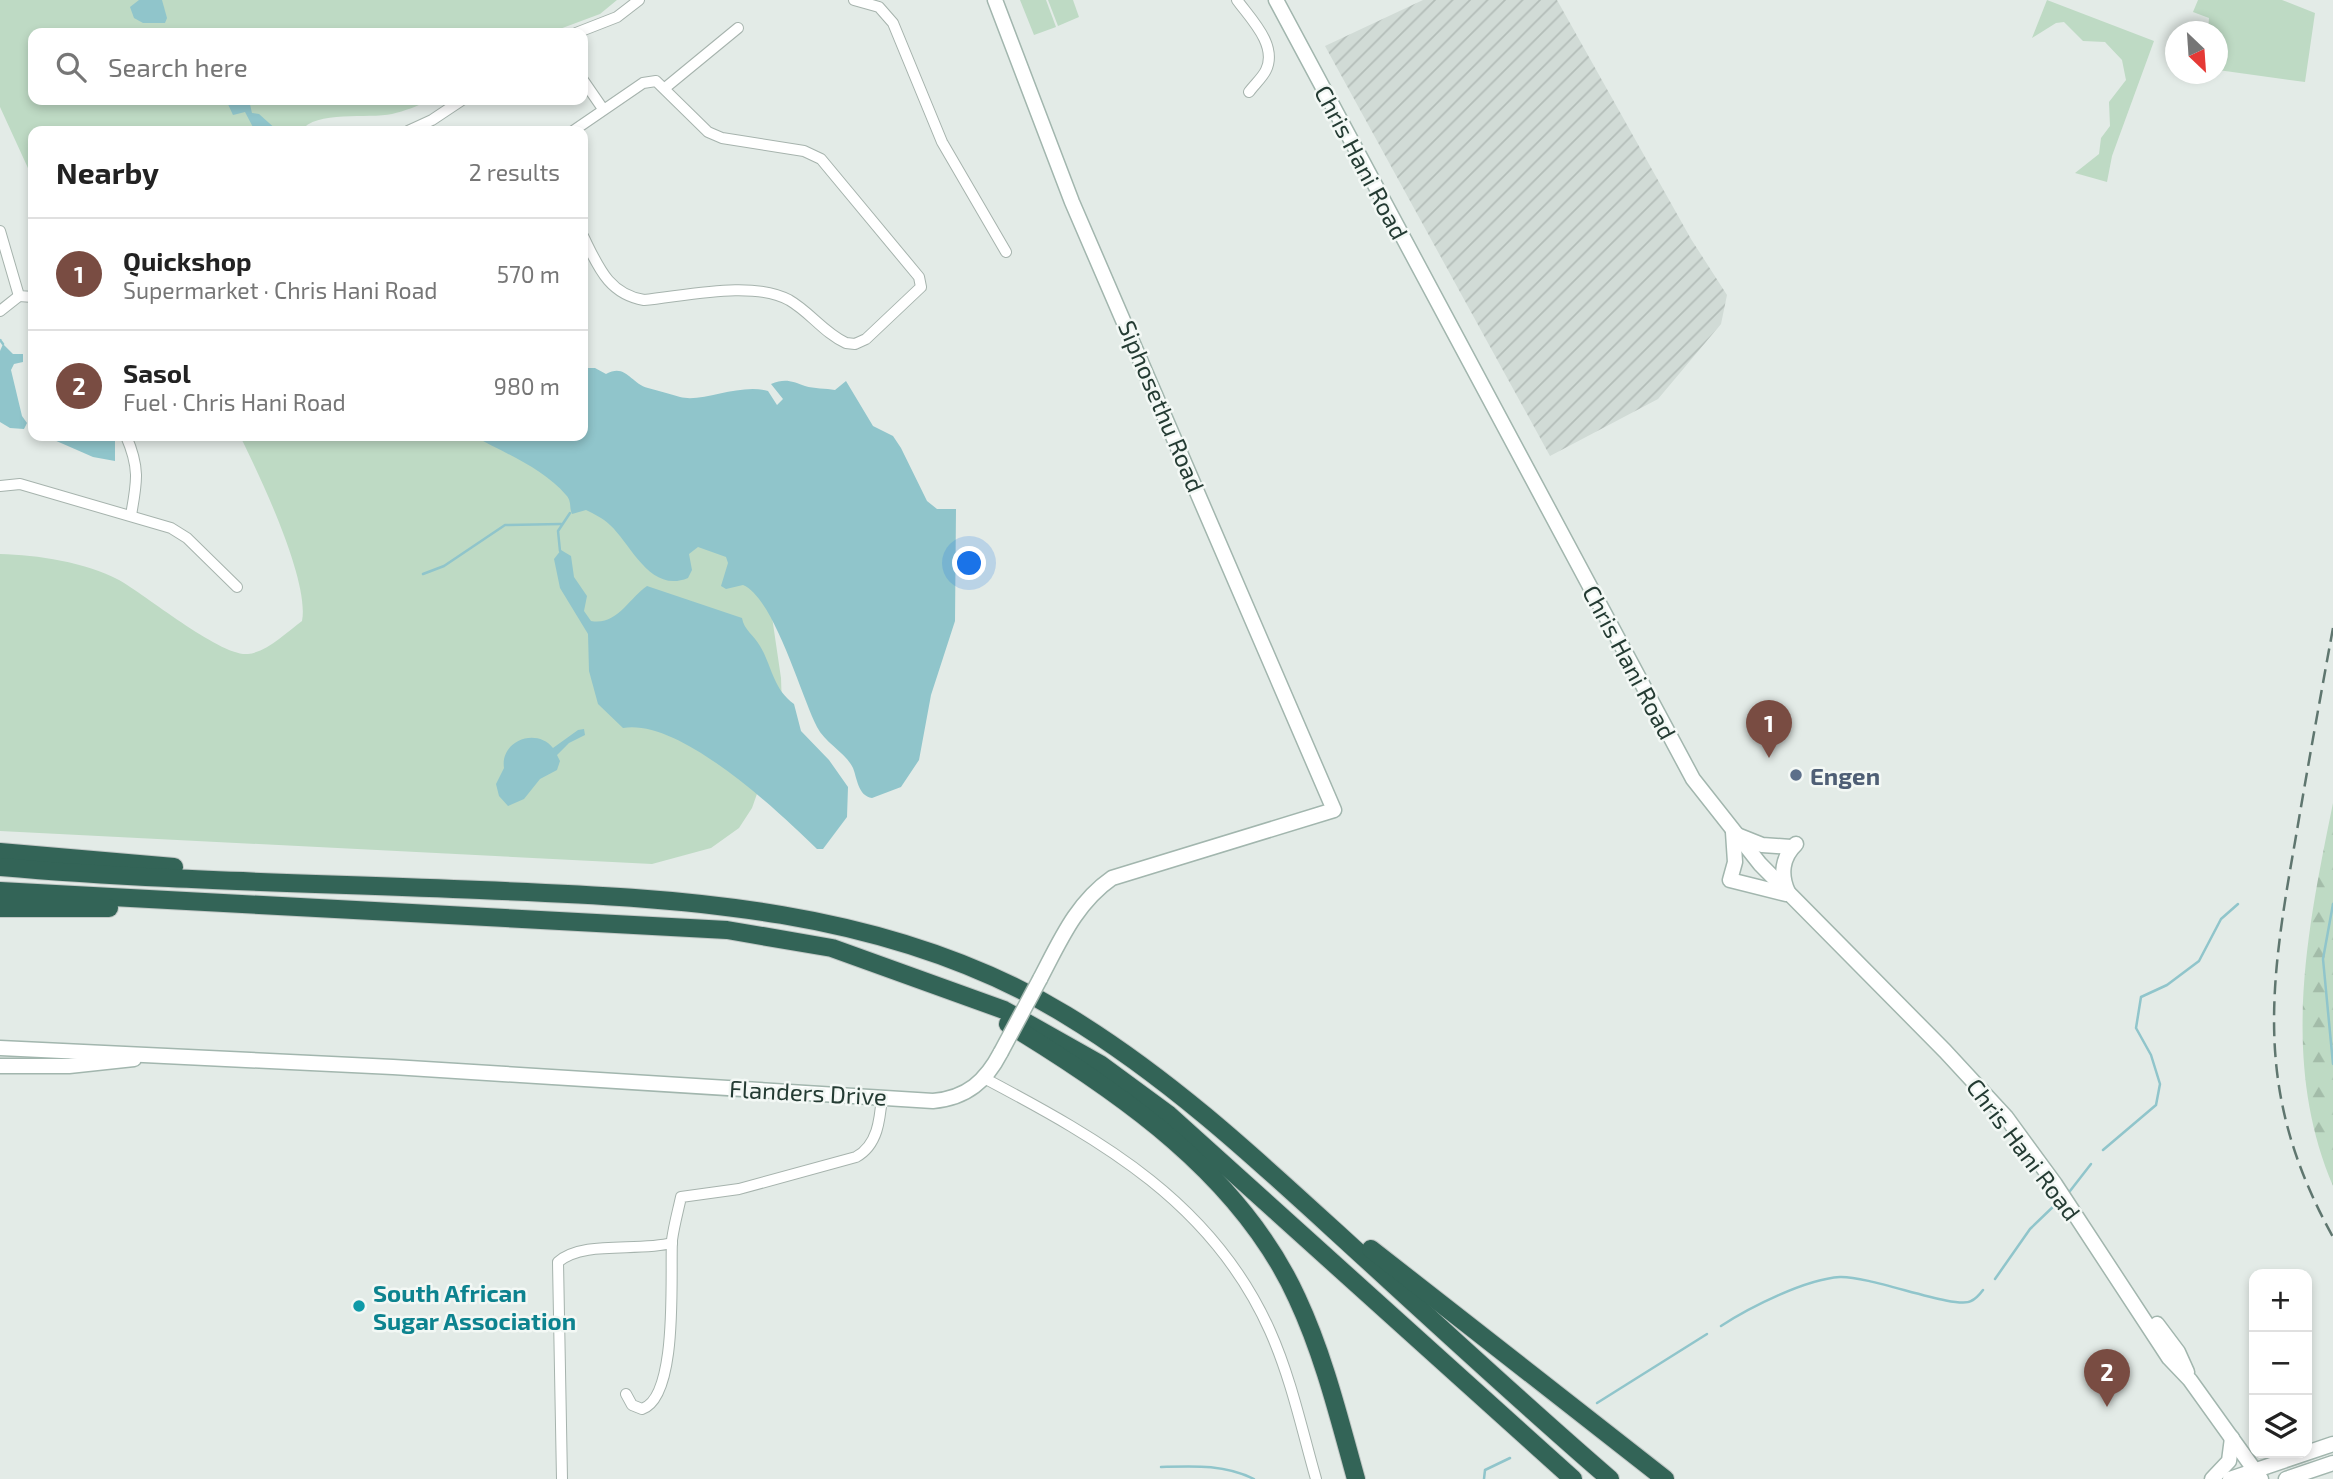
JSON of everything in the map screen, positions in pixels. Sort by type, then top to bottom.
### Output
[{"type":"highway","points":[[0,852],[360,885]]},
{"type":"highway","points":[[0,867],[619,896],[716,904],[776,912],[883,937],[997,980],[1065,1014],[1163,1081],[1284,1184],[1610,1479]]},
{"type":"highway","points":[[0,891],[691,926],[759,933],[832,948],[1004,1010],[1100,1064],[1168,1114],[1573,1479]]},
{"type":"highway","points":[[0,908],[298,906]]},
{"type":"highway","points":[[960,995],[1053,1051],[1134,1108],[1236,1203],[1257,1230],[1296,1295],[1325,1370],[1356,1479]]},
{"type":"highway","points":[[1284,1184],[1665,1479]]},
{"type":"street","points":[[854,0],[879,7],[893,23],[942,142],[1006,252]]},
{"type":"street","name":"Siphosethu Road","points":[[995,0],[1072,202],[1334,810]]},
{"type":"street","points":[[1237,0],[1261,33],[1268,54],[1266,70],[1249,92]]},
{"type":"street","name":"Chris Hani Road","points":[[1276,0],[1680,757],[1733,832],[1791,896],[1945,1051],[2006,1117],[2096,1245],[2169,1358],[2190,1380],[2258,1475]]},
{"type":"street","points":[[588,29],[603,24],[634,2]]},
{"type":"street","points":[[665,88],[738,28]]},
{"type":"street","points":[[580,126],[650,80],[665,88],[701,126],[715,136],[804,151],[829,165],[919,278],[921,287],[918,293],[866,339],[855,344],[846,343],[793,303],[770,293],[744,290],[644,300],[625,295],[607,282],[588,246]]},
{"type":"street","points":[[588,87],[603,109]]},
{"type":"street","points":[[419,126],[454,105]]},
{"type":"street","points":[[0,231],[19,296]]},
{"type":"street","points":[[0,311],[19,296],[28,297]]},
{"type":"street","points":[[128,441],[135,457],[138,475],[131,515]]},
{"type":"street","points":[[0,486],[20,484],[178,531],[237,587]]},
{"type":"street","name":"Flanders Drive","points":[[0,1048],[381,1066],[950,1100],[975,1087],[984,1078],[1001,1052],[1073,916],[1085,900],[1112,878],[1334,810]]},
{"type":"street","points":[[1733,832],[1762,845],[1794,845],[1786,858],[1783,871],[1791,896],[1756,884],[1730,880],[1735,862],[1733,832]]},
{"type":"street","name":"Flanders Drive","points":[[0,1066],[112,1063],[152,1056]]},
{"type":"street","points":[[984,1078],[1112,1150],[1174,1197],[1225,1252],[1270,1331],[1289,1383],[1316,1479]]},
{"type":"street","points":[[626,1394],[632,1405],[642,1409],[655,1401],[661,1389],[671,1327],[672,1243],[681,1197],[739,1189],[865,1152],[880,1120],[881,1096]]},
{"type":"street","points":[[562,1479],[558,1262],[580,1249],[641,1249],[672,1243]]},
{"type":"street","points":[[2212,1479],[2228,1461],[2232,1438]]},
{"type":"street","points":[[2230,1479],[2258,1475],[2333,1444]]},
{"type":"street","points":[[2286,1479],[2307,1475],[2333,1463]]},
{"type":"shaded area","points":[[1423,0],[1557,0],[1691,239],[1727,295],[1721,324],[1658,399],[1550,456],[1325,46]]},
{"type":"green space","points":[[0,0],[617,0],[600,14],[562,28],[28,28],[28,105],[418,105],[392,114],[343,116],[318,120],[306,126],[28,126],[28,168],[0,107]]},
{"type":"green space","points":[[1020,0],[1046,0],[1056,27],[1034,35]]},
{"type":"green space","points":[[1048,0],[1073,0],[1079,17],[1058,26]]},
{"type":"green space","points":[[2047,0],[2154,41],[2112,156],[2107,182],[2075,173],[2099,154],[2101,138],[2110,126],[2109,102],[2126,80],[2122,60],[2105,42],[2083,41],[2064,22],[2056,23],[2032,38]]},
{"type":"green space","points":[[2198,0],[2282,0],[2315,13],[2305,82],[2228,71],[2228,21],[2209,21],[2209,18],[2193,12]]},
{"type":"green space","points":[[588,440],[766,576],[781,678],[782,707],[770,757],[752,808],[739,828],[711,848],[652,864],[0,831],[0,554],[61,561],[106,574],[202,636],[220,646],[248,654],[277,641],[302,621],[298,581],[270,501],[242,441]]},
{"type":"green space","points":[[2333,803],[2333,1186],[2317,1139],[2307,1091],[2303,996],[2315,899]]},
{"type":"water","points":[[139,0],[162,0],[167,18],[165,23],[143,23],[134,18],[130,7]]},
{"type":"water","points":[[228,105],[250,105],[252,113],[259,114],[272,126],[252,126],[245,112],[233,115]]},
{"type":"water","points":[[3,344],[13,354],[23,354],[23,362],[14,364],[11,370],[22,416],[27,423],[24,429],[10,428],[0,422],[0,351]]},
{"type":"water","points":[[588,368],[595,368],[606,374],[613,371],[623,372],[642,386],[680,397],[699,397],[745,389],[768,391],[777,405],[783,399],[771,384],[776,382],[788,381],[835,390],[846,381],[873,426],[893,436],[927,501],[937,509],[956,509],[955,621],[931,695],[919,760],[901,787],[872,798],[864,794],[850,763],[817,727],[786,649],[765,608],[743,585],[726,589],[721,586],[728,563],[726,557],[698,547],[689,554],[692,570],[688,578],[675,581],[663,579],[643,565],[604,520],[586,510],[572,514],[568,497],[557,485],[523,462],[483,441],[588,441]]},
{"type":"water","points":[[56,441],[115,441],[115,461],[93,457]]},
{"type":"water","points":[[561,550],[571,556],[574,577],[587,596],[584,611],[591,621],[608,619],[615,615],[647,586],[742,618],[758,642],[777,684],[794,704],[801,731],[829,760],[848,787],[847,817],[823,849],[817,849],[727,770],[672,737],[646,729],[623,728],[598,704],[589,671],[588,634],[560,588],[554,559]]},
{"type":"water","points":[[584,729],[585,735],[569,743],[557,755],[560,761],[557,770],[540,779],[524,799],[508,806],[499,796],[496,784],[504,768],[504,759],[513,744],[529,738],[538,738],[553,748],[578,730]]},
{"type":"waterway","points":[[0,340],[3,344]]},
{"type":"waterway","points":[[560,551],[558,531],[570,513]]},
{"type":"waterway","points":[[423,574],[444,566],[505,525],[561,524]]},
{"type":"waterway","points":[[2103,1150],[2156,1105],[2160,1084],[2151,1055],[2136,1028],[2141,997],[2167,985],[2199,961],[2221,919],[2238,904]]},
{"type":"waterway","points":[[2333,904],[2323,959],[2333,1064]]},
{"type":"waterway","points":[[2070,1191],[2091,1164]]},
{"type":"waterway","points":[[1995,1279],[2030,1229],[2057,1203]]},
{"type":"waterway","points":[[1721,1326],[1779,1295],[1811,1283],[1840,1277],[1962,1303],[1973,1300],[1983,1290]]},
{"type":"waterway","points":[[1597,1403],[1707,1334]]},
{"type":"waterway","points":[[1484,1479],[1485,1470],[1510,1458]]},
{"type":"waterway","points":[[1161,1467],[1220,1468],[1254,1479]]},
{"type":"railway","points":[[2333,628],[2286,897],[2275,997],[2275,1044],[2280,1090],[2290,1137],[2308,1186],[2333,1237]]},
{"type":"place","name":"Quickshop","points":[[1769,758]]},
{"type":"place","name":"Engen","points":[[1796,775]]},
{"type":"place","name":"South African Sugar Association","points":[[359,1306]]},
{"type":"place","name":"Sasol","points":[[2107,1407]]}]
